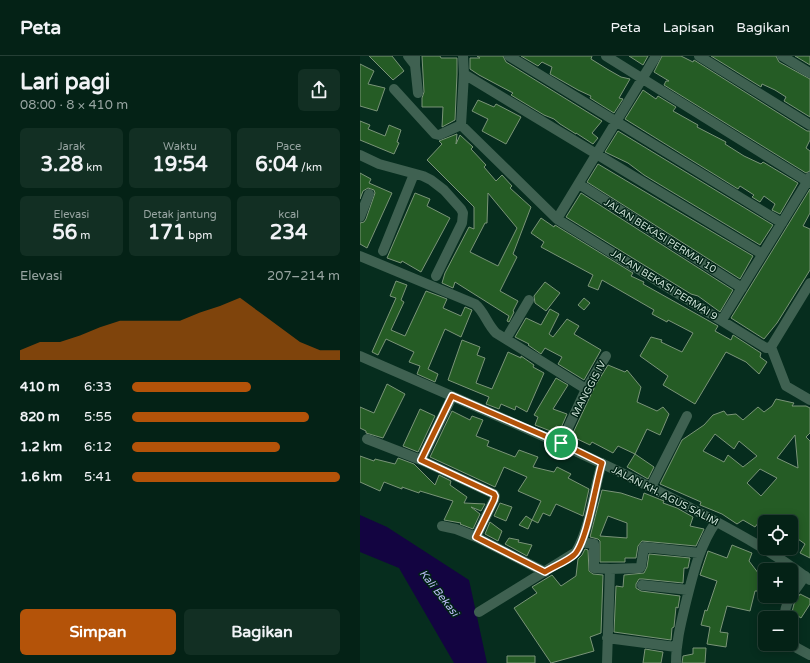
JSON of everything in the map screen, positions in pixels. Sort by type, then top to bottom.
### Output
[{"type":"street","points":[[408,56],[415,60],[418,93]]},
{"type":"street","points":[[394,89],[437,135],[461,125],[464,74],[463,56]]},
{"type":"street","points":[[510,56],[782,223]]},
{"type":"street","points":[[606,56],[809,180],[722,320]]},
{"type":"street","points":[[557,219],[656,56]]},
{"type":"street","points":[[699,56],[810,125]]},
{"type":"street","points":[[782,56],[810,73]]},
{"type":"street","points":[[464,74],[762,254]]},
{"type":"street","name":"JALAN BEKASI PERMAI 9","points":[[461,125],[557,219],[766,348],[771,347]]},
{"type":"street","points":[[360,155],[379,164],[423,176],[436,183],[461,209],[463,213],[462,224],[436,276]]},
{"type":"street","points":[[383,251],[414,174]]},
{"type":"street","name":"JALAN BEKASI PERMAI 10","points":[[578,184],[742,288]]},
{"type":"street","points":[[360,217],[369,194]]},
{"type":"street","points":[[360,256],[475,304],[482,312],[492,329],[586,389]]},
{"type":"street","points":[[810,282],[771,347],[786,386],[810,400]]},
{"type":"street","points":[[506,339],[529,300]]},
{"type":"street","name":"JALAN KH. AGUS SALIM","points":[[360,356],[561,443],[651,487],[774,554],[808,578]]},
{"type":"street","name":"MANGGIS IV","points":[[561,443],[586,389],[606,356]]},
{"type":"street","points":[[421,460],[452,396]]},
{"type":"street","points":[[651,487],[687,416]]},
{"type":"street","points":[[367,439],[421,460],[494,494],[494,500],[476,537]]},
{"type":"street","points":[[479,612],[574,555],[581,542],[590,514],[602,463]]},
{"type":"street","points":[[676,663],[676,646],[689,590],[700,553],[716,522]]},
{"type":"street","points":[[442,526],[456,529],[476,537],[545,572]]},
{"type":"street","points":[[581,542],[594,544],[594,568],[640,568],[644,547],[700,553]]},
{"type":"street","points":[[607,663],[610,569]]},
{"type":"street","points":[[785,611],[787,604],[808,578]]},
{"type":"street","points":[[642,585],[689,590]]},
{"type":"street","points":[[607,638],[676,646]]},
{"type":"street","points":[[798,649],[810,655]]},
{"type":"water","name":"Kali Bekasi","points":[[360,515],[387,527],[469,580],[487,663],[454,663],[399,568],[360,552]]},
{"type":"building","points":[[369,56],[392,56],[404,71],[393,80]]},
{"type":"building","points":[[422,56],[457,58],[455,120],[442,127],[443,107],[422,107],[424,92]]},
{"type":"building","points":[[477,56],[503,56],[506,62],[602,121],[592,133],[598,138],[593,144],[554,119],[544,115],[511,95],[513,93],[470,69],[470,58],[480,58]]},
{"type":"building","points":[[521,56],[592,56],[591,59],[607,69],[621,77],[630,79],[619,98],[623,99],[614,113],[590,98],[591,96],[550,74],[552,67],[542,62],[538,66]]},
{"type":"building","points":[[629,56],[648,56],[643,65]]},
{"type":"building","points":[[662,56],[681,56],[693,62],[694,60],[807,131],[810,131],[810,140],[806,148],[810,151],[810,171],[806,173],[664,85],[666,81],[669,81],[654,72]]},
{"type":"building","points":[[711,56],[776,56],[779,62],[810,79],[810,117],[784,101],[786,97],[775,90],[762,84],[761,87]]},
{"type":"building","points":[[795,56],[810,56],[810,65]]},
{"type":"building","points":[[360,64],[374,71],[368,84],[385,88],[377,111],[360,106]]},
{"type":"building","points":[[643,90],[656,99],[658,96],[676,107],[673,111],[698,125],[697,127],[726,142],[725,144],[744,156],[761,164],[763,162],[798,183],[780,214],[772,210],[775,204],[764,196],[760,202],[752,197],[754,195],[740,186],[738,189],[625,119]]},
{"type":"building","points":[[478,100],[494,107],[496,104],[521,117],[506,144],[482,131],[488,119],[472,111]]},
{"type":"building","points":[[360,121],[370,125],[368,129],[385,136],[389,125],[401,130],[397,142],[399,143],[394,154],[360,140]]},
{"type":"building","points":[[618,131],[773,225],[760,245],[644,175],[628,163],[605,152]]},
{"type":"building","points":[[457,134],[456,144],[460,135],[473,147],[471,149],[486,165],[484,167],[496,181],[502,175],[512,186],[510,188],[531,207],[513,254],[517,257],[500,291],[518,301],[509,322],[507,321],[509,316],[455,282],[453,288],[442,283],[445,273],[469,227],[474,229],[474,207],[427,160],[442,144],[439,141]],"holes":[[[488,193],[517,228],[498,266],[470,252],[485,223],[487,223]]]},
{"type":"building","points":[[598,164],[753,256],[740,279],[587,182]]},
{"type":"building","points":[[360,173],[371,179],[369,183],[392,193],[367,248],[360,244],[360,223],[364,222],[366,219],[375,193],[374,190],[368,188],[363,191],[360,199]]},
{"type":"building","points":[[810,189],[810,213],[803,226],[810,229],[810,270],[777,323],[764,339],[731,318]]},
{"type":"building","points":[[415,193],[430,199],[427,206],[450,218],[421,272],[402,261],[401,263],[387,258]]},
{"type":"building","points":[[581,193],[733,290],[720,312],[698,296],[691,294],[566,217]]},
{"type":"building","points":[[541,218],[633,273],[631,276],[644,282],[643,284],[718,326],[715,331],[731,340],[733,335],[761,353],[760,357],[767,362],[759,374],[746,362],[726,352],[695,404],[663,385],[668,376],[640,356],[651,337],[662,340],[661,342],[682,352],[693,333],[668,320],[667,322],[652,314],[654,310],[602,280],[598,290],[588,286],[593,275],[541,247],[544,242],[531,233]]},
{"type":"building","points":[[396,281],[407,285],[401,300],[404,302],[391,330],[405,336],[426,291],[447,299],[443,308],[461,316],[465,307],[472,310],[461,337],[445,329],[428,369],[438,374],[435,382],[417,374],[420,366],[409,362],[414,352],[386,339],[378,355],[372,352],[396,298],[390,296]]},
{"type":"building","points":[[545,282],[560,293],[546,311],[535,303],[534,296]]},
{"type":"building","points":[[584,298],[590,303],[584,310],[578,305]]},
{"type":"building","points":[[550,309],[559,314],[549,334],[553,337],[567,319],[579,326],[574,334],[601,350],[584,380],[558,364],[562,357],[545,348],[541,354],[528,345],[529,344],[515,337],[526,318],[541,325]]},
{"type":"building","points":[[462,340],[480,347],[477,355],[485,358],[476,383],[492,389],[508,352],[521,358],[521,356],[534,365],[533,367],[544,373],[527,412],[516,406],[515,410],[501,404],[499,409],[486,404],[489,397],[448,380]]},
{"type":"building","points":[[608,365],[625,372],[627,370],[641,387],[637,402],[657,411],[663,407],[669,414],[660,435],[647,429],[635,454],[618,446],[613,453],[592,442],[590,445],[573,437],[572,435],[595,386]]},
{"type":"building","points":[[556,378],[568,385],[553,409],[567,414],[561,428],[556,426],[553,432],[535,425],[538,417],[534,415]]},
{"type":"building","points":[[387,384],[405,394],[383,438],[366,433],[366,431],[360,428],[360,407],[374,413]]},
{"type":"building","points":[[776,399],[794,403],[792,406],[806,406],[810,408],[810,433],[806,437],[810,441],[810,558],[800,553],[805,544],[798,539],[798,515],[758,515],[758,523],[755,527],[743,520],[737,524],[722,514],[700,505],[701,502],[660,484],[682,440],[704,425],[713,415],[724,411],[727,415],[736,414],[743,420],[758,407],[764,412],[772,406]],"holes":[[[715,434],[734,449],[739,441],[757,456],[743,467],[728,455],[724,462],[703,451]],[[795,435],[798,468],[777,458]],[[760,469],[777,478],[761,496],[747,483]]]},
{"type":"building","points":[[420,409],[435,416],[418,452],[403,446]]},
{"type":"building","points":[[452,411],[470,420],[472,416],[483,420],[476,436],[489,441],[487,446],[515,457],[519,450],[538,457],[533,467],[554,472],[557,467],[571,474],[568,478],[589,489],[583,516],[556,504],[550,516],[543,513],[538,523],[532,520],[541,501],[518,491],[527,477],[504,467],[495,487],[430,457]]},
{"type":"building","points":[[635,454],[654,467],[648,479],[627,467]]},
{"type":"building","points":[[360,456],[374,461],[375,459],[395,464],[398,458],[414,464],[435,485],[439,475],[451,481],[450,485],[467,497],[464,503],[485,504],[481,511],[471,507],[480,514],[473,529],[460,524],[461,523],[444,520],[453,501],[420,491],[419,493],[402,487],[402,489],[384,482],[380,491],[360,482]]},
{"type":"building","points":[[602,490],[621,493],[642,500],[644,493],[664,501],[663,503],[677,508],[693,517],[690,526],[704,529],[696,546],[642,541],[638,546],[636,558],[625,558],[625,562],[600,562],[600,541],[590,537]],"holes":[[[608,516],[627,523],[627,538],[600,536]]]},
{"type":"building","points":[[500,503],[512,507],[506,521],[494,516]]},
{"type":"building","points":[[526,516],[532,520],[528,529],[519,525]]},
{"type":"building","points":[[490,522],[502,531],[498,541],[485,534]]},
{"type":"building","points":[[509,538],[519,540],[518,542],[532,545],[527,556],[505,544]]},
{"type":"building","points":[[732,545],[752,553],[749,561],[758,573],[758,591],[755,591],[750,611],[727,606],[720,632],[728,633],[726,647],[707,644],[710,627],[701,625],[705,610],[707,611],[717,581],[700,575],[708,551],[727,558]]},
{"type":"building","points":[[585,549],[588,550],[589,571],[593,574],[603,575],[601,633],[590,637],[594,651],[551,663],[514,608],[537,593],[532,587],[552,575],[561,586],[576,576],[578,559]]},
{"type":"building","points":[[649,554],[690,558],[688,568],[684,568],[683,583],[639,579],[636,584],[636,588],[641,591],[680,596],[678,608],[676,607],[671,640],[614,632],[616,586],[623,587],[624,575],[644,573],[647,567]]},
{"type":"building","points":[[800,594],[810,599],[810,604],[801,618],[798,616],[798,611],[792,611],[795,603],[798,603],[798,597]]},
{"type":"building","points":[[693,648],[706,648],[705,663],[682,663],[683,656],[693,654]]},
{"type":"building","points":[[645,649],[663,652],[661,663],[643,663]]},
{"type":"building","points":[[507,656],[535,656],[535,663],[507,663]]},
{"type":"route","points":[[452,396],[561,443],[602,463],[590,514],[578,549],[574,555],[545,572],[476,537],[495,498],[494,494],[421,460],[452,396]]}]
